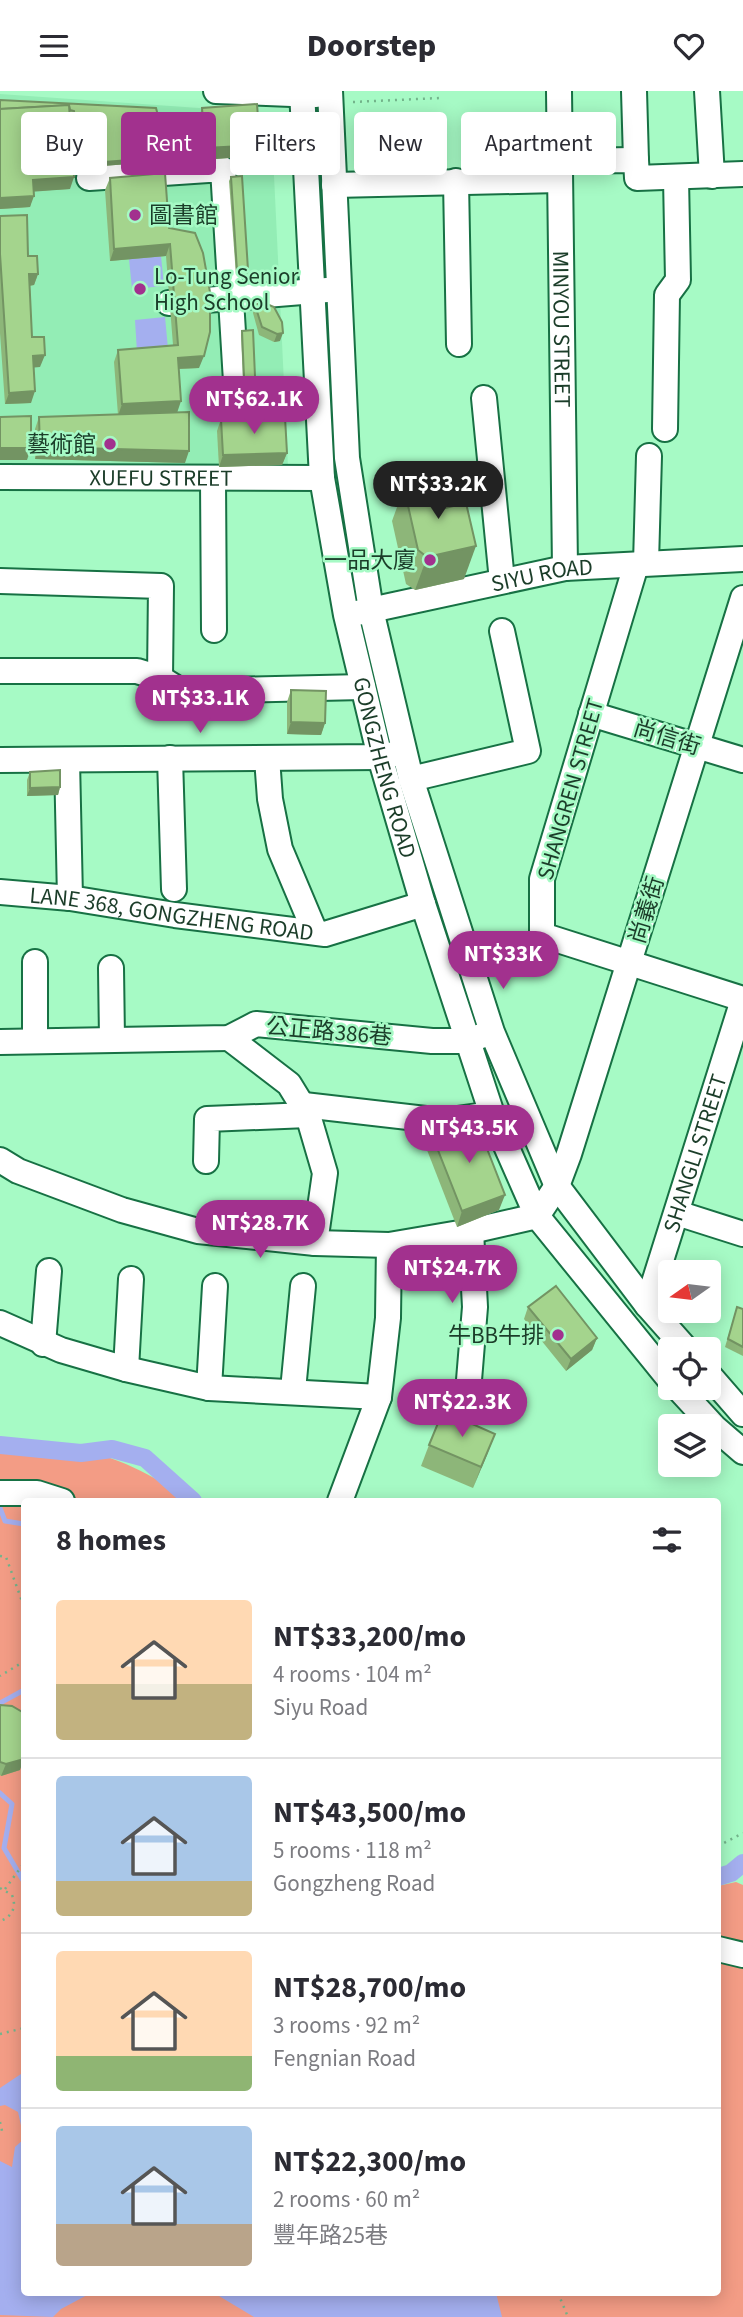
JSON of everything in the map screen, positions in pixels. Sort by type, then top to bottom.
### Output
[{"type":"street","points":[[216,91],[330,93]]},
{"type":"street","name":"MINYOU STREET","points":[[559,91],[559,112]]},
{"type":"street","points":[[634,91],[637,178],[743,174]]},
{"type":"street","points":[[707,91],[712,176]]},
{"type":"street","name":"GONGZHENG ROAD","points":[[302,93],[322,478],[346,615],[380,757],[467,1041],[492,1114],[537,1216],[658,1365]]},
{"type":"street","name":"GONGZHENG ROAD","points":[[330,93],[347,457],[371,610],[411,779],[492,1032],[557,1186],[647,1305],[675,1337]]},
{"type":"street","points":[[616,163],[636,160]]},
{"type":"street","points":[[89,178],[223,169],[238,414]]},
{"type":"street","points":[[334,185],[456,181],[518,175]]},
{"type":"street","name":"MINYOU STREET","points":[[559,175],[565,568]]},
{"type":"street","points":[[665,429],[667,295],[678,280],[676,178]]},
{"type":"street","points":[[456,181],[459,344]]},
{"type":"street","points":[[169,303],[338,289]]},
{"type":"street","points":[[484,398],[502,580]]},
{"type":"street","name":"SHANGREN STREET","points":[[649,456],[641,564],[591,714],[542,879],[542,935],[743,1000]]},
{"type":"street","name":"XUEFU STREET","points":[[0,477],[213,480],[322,478]]},
{"type":"street","points":[[213,480],[214,630]]},
{"type":"street","name":"SIYU ROAD","points":[[346,615],[565,568],[743,559]]},
{"type":"street","points":[[0,580],[161,586],[160,678]]},
{"type":"street","name":"尚義街","points":[[537,1216],[557,1186],[630,964],[743,598]]},
{"type":"street","points":[[411,779],[528,751],[502,631]]},
{"type":"street","points":[[0,671],[137,671],[160,678],[181,691],[363,687]]},
{"type":"street","name":"尚信街","points":[[591,714],[743,760]]},
{"type":"street","points":[[0,760],[380,757],[405,752]]},
{"type":"street","points":[[170,758],[174,889]]},
{"type":"street","points":[[267,758],[270,799],[280,849],[315,933]]},
{"type":"street","points":[[67,760],[70,898]]},
{"type":"street","name":"LANE 368, GONGZHENG ROAD","points":[[0,891],[70,898],[175,915],[325,934],[423,904]]},
{"type":"street","points":[[35,1039],[36,962]]},
{"type":"street","points":[[111,968],[112,1039]]},
{"type":"street","name":"SHANGLI STREET","points":[[647,1305],[743,1000]]},
{"type":"street","name":"公正路386巷","points":[[0,1042],[35,1039],[229,1038],[256,1024],[432,1041],[467,1041],[492,1032]]},
{"type":"street","points":[[229,1038],[289,1084],[306,1110],[326,1173],[315,1243]]},
{"type":"street","points":[[206,1161],[207,1119],[306,1110],[443,1121],[492,1114]]},
{"type":"street","points":[[0,1160],[18,1171],[122,1210],[198,1231],[315,1243],[389,1245],[537,1216]]},
{"type":"street","points":[[677,1213],[743,1234]]},
{"type":"street","points":[[469,1380],[475,1307],[471,1231]]},
{"type":"street","points":[[341,1498],[379,1397],[388,1318],[389,1245]]},
{"type":"street","points":[[44,1343],[49,1271]]},
{"type":"street","points":[[126,1369],[131,1279]]},
{"type":"street","points":[[209,1388],[215,1286]]},
{"type":"street","points":[[293,1391],[303,1286]]},
{"type":"street","points":[[0,1323],[44,1343],[126,1369],[209,1388],[379,1397]]},
{"type":"street","points":[[721,1387],[742,1408]]},
{"type":"street","points":[[689,1400],[714,1427],[743,1452]]},
{"type":"street","points":[[3,1493],[37,1493],[53,1498]]},
{"type":"street","points":[[721,1950],[743,1955]]},
{"type":"path","points":[[330,93],[343,102],[440,98]]},
{"type":"path","points":[[0,1556],[6,1557],[21,1598]]},
{"type":"path","points":[[0,1676],[21,1663]]},
{"type":"path","points":[[721,1844],[743,1833]]},
{"type":"path","points":[[0,1921],[10,1916],[14,1906],[12,1895],[2,1888],[21,1867]]},
{"type":"path","points":[[0,2034],[21,2029]]},
{"type":"path","points":[[0,2122],[2,2131]]},
{"type":"path","points":[[559,2296],[568,2317]]},
{"type":"shaded area","name":"Lo-Tung Senior High School","points":[[0,94],[257,112],[230,112],[230,175],[274,175],[288,467],[0,466]]},
{"type":"shaded area","points":[[58,1446],[89,1451],[118,1461],[162,1483],[179,1498],[21,1498],[21,2296],[721,2296],[721,1885],[736,1882],[743,1885],[743,2317],[0,2317],[0,1447]]},
{"type":"water","points":[[161,256],[164,286],[132,289],[129,259]]},
{"type":"water","points":[[165,317],[168,349],[137,352],[135,320]]},
{"type":"water","points":[[21,2074],[21,2126],[18,2112],[5,2105],[0,2106],[0,2088]]},
{"type":"water","points":[[21,2142],[21,2296],[85,2296],[61,2309],[53,2317],[0,2315],[0,2161],[12,2167],[15,2147]]},
{"type":"water","points":[[219,2296],[497,2296],[502,2317],[254,2317]]},
{"type":"building","points":[[0,100],[156,108],[157,112],[121,112],[121,161],[107,162],[107,112],[74,112],[70,110],[69,105],[0,109]]},
{"type":"building","points":[[257,104],[258,112],[230,112],[230,147],[216,147],[216,112],[202,112],[202,108]]},
{"type":"building","points":[[69,105],[69,112],[21,112],[21,175],[74,177],[33,180],[34,196],[0,198],[0,109]]},
{"type":"building","points":[[165,175],[169,228],[195,233],[203,253],[210,292],[210,332],[204,356],[178,358],[181,401],[122,404],[118,350],[178,345],[170,244],[114,249],[110,178]]},
{"type":"building","points":[[242,176],[248,270],[237,271],[231,177]]},
{"type":"building","points":[[27,215],[28,256],[37,256],[38,274],[29,274],[32,337],[44,337],[45,355],[33,356],[35,391],[9,393],[0,216]]},
{"type":"building","points":[[262,302],[274,307],[282,322],[283,333],[277,334],[262,327],[255,305]]},
{"type":"building","points":[[253,330],[256,400],[245,400],[242,331]]},
{"type":"building","name":"藝術館","points":[[189,412],[189,451],[40,447],[39,417]]},
{"type":"building","points":[[31,416],[31,448],[0,448],[0,417]]},
{"type":"building","points":[[285,417],[287,453],[223,455],[221,419]]},
{"type":"building","points":[[439,481],[445,508],[466,503],[476,546],[427,557],[418,550],[404,488]]},
{"type":"building","points":[[291,690],[326,691],[325,723],[291,722]]},
{"type":"building","points":[[60,770],[60,787],[30,788],[30,772]]},
{"type":"building","points":[[475,1118],[505,1195],[462,1211],[432,1135]]},
{"type":"building","points":[[556,1286],[597,1338],[571,1359],[528,1307]]},
{"type":"building","points":[[737,1307],[743,1309],[743,1347],[728,1339]]},
{"type":"building","points":[[443,1411],[495,1434],[481,1467],[429,1445]]},
{"type":"building","points":[[0,1705],[12,1706],[21,1711],[21,1760],[6,1764],[0,1762]]},
{"type":"waterway","points":[[0,1445],[81,1453],[112,1449],[145,1458],[190,1498]]},
{"type":"waterway","points":[[0,1508],[5,1521],[21,1524]]},
{"type":"waterway","points":[[0,1703],[21,1692]]},
{"type":"waterway","points":[[0,1793],[12,1804],[4,1848],[21,1877]]},
{"type":"waterway","points":[[721,1876],[731,1873],[743,1863]]},
{"type":"place","name":"圖書館","points":[[135,215]]},
{"type":"place","name":"Lo-Tung Senior High School","points":[[140,289]]},
{"type":"place","name":"藝術館","points":[[110,444]]},
{"type":"place","name":"一品大廈","points":[[430,560]]},
{"type":"place","name":"牛BB牛排","points":[[558,1335]]}]
